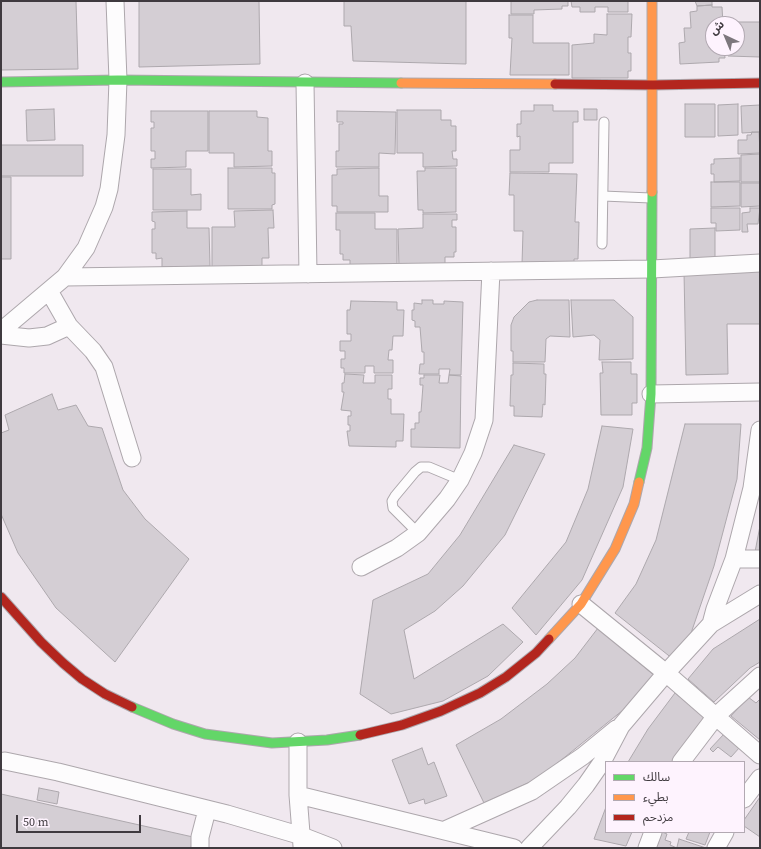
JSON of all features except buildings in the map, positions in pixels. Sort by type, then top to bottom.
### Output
[{"type":"street","points":[[1,331],[65,277],[89,241],[104,207],[109,189],[116,135],[118,80],[115,1]]},
{"type":"street","points":[[1,597],[40,642],[77,675],[106,694],[137,710],[173,724],[205,734],[272,743],[298,742],[366,734],[402,725],[441,711],[480,693],[506,677],[536,653],[581,604],[616,549],[634,504],[647,448],[651,394],[653,86],[652,1]]},
{"type":"street","points":[[1,82],[118,80],[653,86],[760,83]]},
{"type":"street","points":[[305,83],[308,274]]},
{"type":"street","points":[[65,277],[652,269],[760,263]]},
{"type":"street","points":[[361,567],[397,548],[418,533],[433,517],[460,480],[473,453],[484,420],[491,271]]},
{"type":"street","points":[[49,291],[69,326],[93,351],[104,367],[132,458]]},
{"type":"street","points":[[1,335],[29,338],[47,336],[69,326]]},
{"type":"street","points":[[651,394],[760,392]]},
{"type":"street","points":[[711,624],[715,609],[734,559],[756,488],[760,430]]},
{"type":"street","points":[[734,559],[760,559]]},
{"type":"street","points":[[445,830],[532,791],[583,756],[621,726],[666,673],[711,624],[760,594]]},
{"type":"street","points":[[581,604],[666,673],[760,755]]},
{"type":"street","points":[[683,761],[716,716],[760,676]]},
{"type":"street","points":[[529,848],[568,807],[586,785],[602,762],[621,726]]},
{"type":"street","points":[[298,742],[298,795],[302,842]]},
{"type":"street","points":[[2,766],[58,772],[227,814],[302,842],[333,848]]},
{"type":"street","points":[[745,798],[760,778]]},
{"type":"street","points":[[298,795],[445,830],[496,846],[514,848]]},
{"type":"street","points":[[200,848],[200,837],[207,810]]},
{"type":"street","points":[[647,848],[653,833]]},
{"type":"street","points":[[716,848],[724,833]]},
{"type":"lane","points":[[602,244],[604,122]]},
{"type":"lane","points":[[603,196],[652,198]]},
{"type":"lane","points":[[418,533],[393,508],[392,501],[395,496],[421,467],[429,467],[460,480]]},
{"type":"traffic: fast","points":[[1,82],[118,80],[401,83]]},
{"type":"traffic: fast","points":[[639,482],[647,448],[651,394],[652,192]]},
{"type":"traffic: fast","points":[[132,707],[173,724],[205,734],[272,743],[327,740],[360,735]]},
{"type":"traffic: slow","points":[[652,1],[652,192]]},
{"type":"traffic: slow","points":[[401,83],[555,84]]},
{"type":"traffic: slow","points":[[549,639],[581,604],[615,549],[634,504],[639,482]]},
{"type":"traffic: jam","points":[[555,84],[653,85],[760,83]]},
{"type":"traffic: jam","points":[[1,597],[41,642],[82,679],[105,694],[132,707]]},
{"type":"traffic: jam","points":[[360,735],[402,725],[441,711],[480,693],[506,677],[536,653],[549,639]]}]
